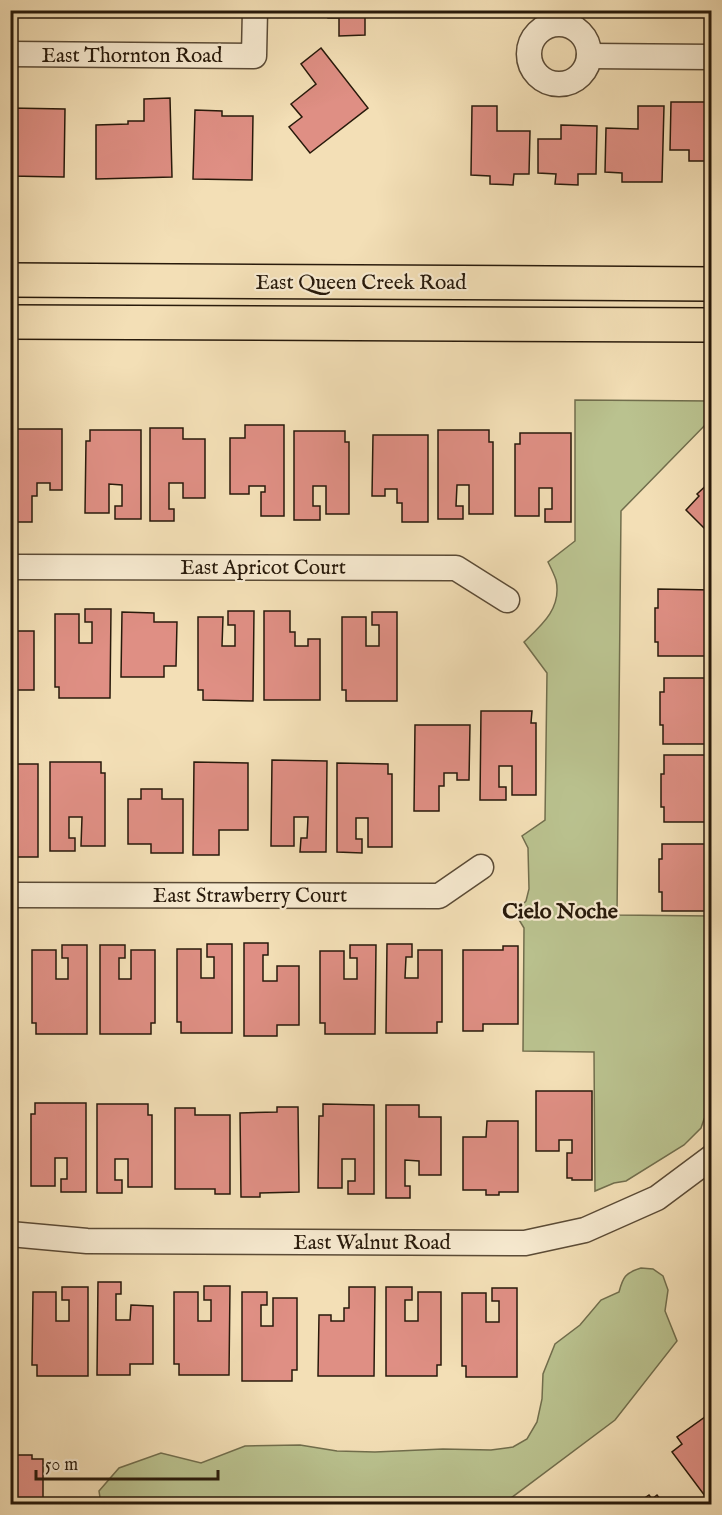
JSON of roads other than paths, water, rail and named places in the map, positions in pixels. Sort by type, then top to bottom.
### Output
[{"type":"main road","name":"East Queen Creek Road","points":[[10,280],[711,284]]},
{"type":"main road","name":"East Queen Creek Road","points":[[10,322],[711,325]]},
{"type":"street","name":"East Thornton Road","points":[[10,54],[254,56],[255,10]]},
{"type":"street","points":[[589,56],[711,57]]},
{"type":"street","name":"East Apricot Court","points":[[10,567],[456,568],[507,600]]},
{"type":"street","name":"East Strawberry Court","points":[[10,895],[439,896],[481,867]]},
{"type":"street","name":"East Walnut Road","points":[[10,1234],[87,1240],[525,1243],[585,1230],[657,1198],[711,1157]]},
{"type":"district","name":"Cielo Noche","points":[[560,910]]}]
